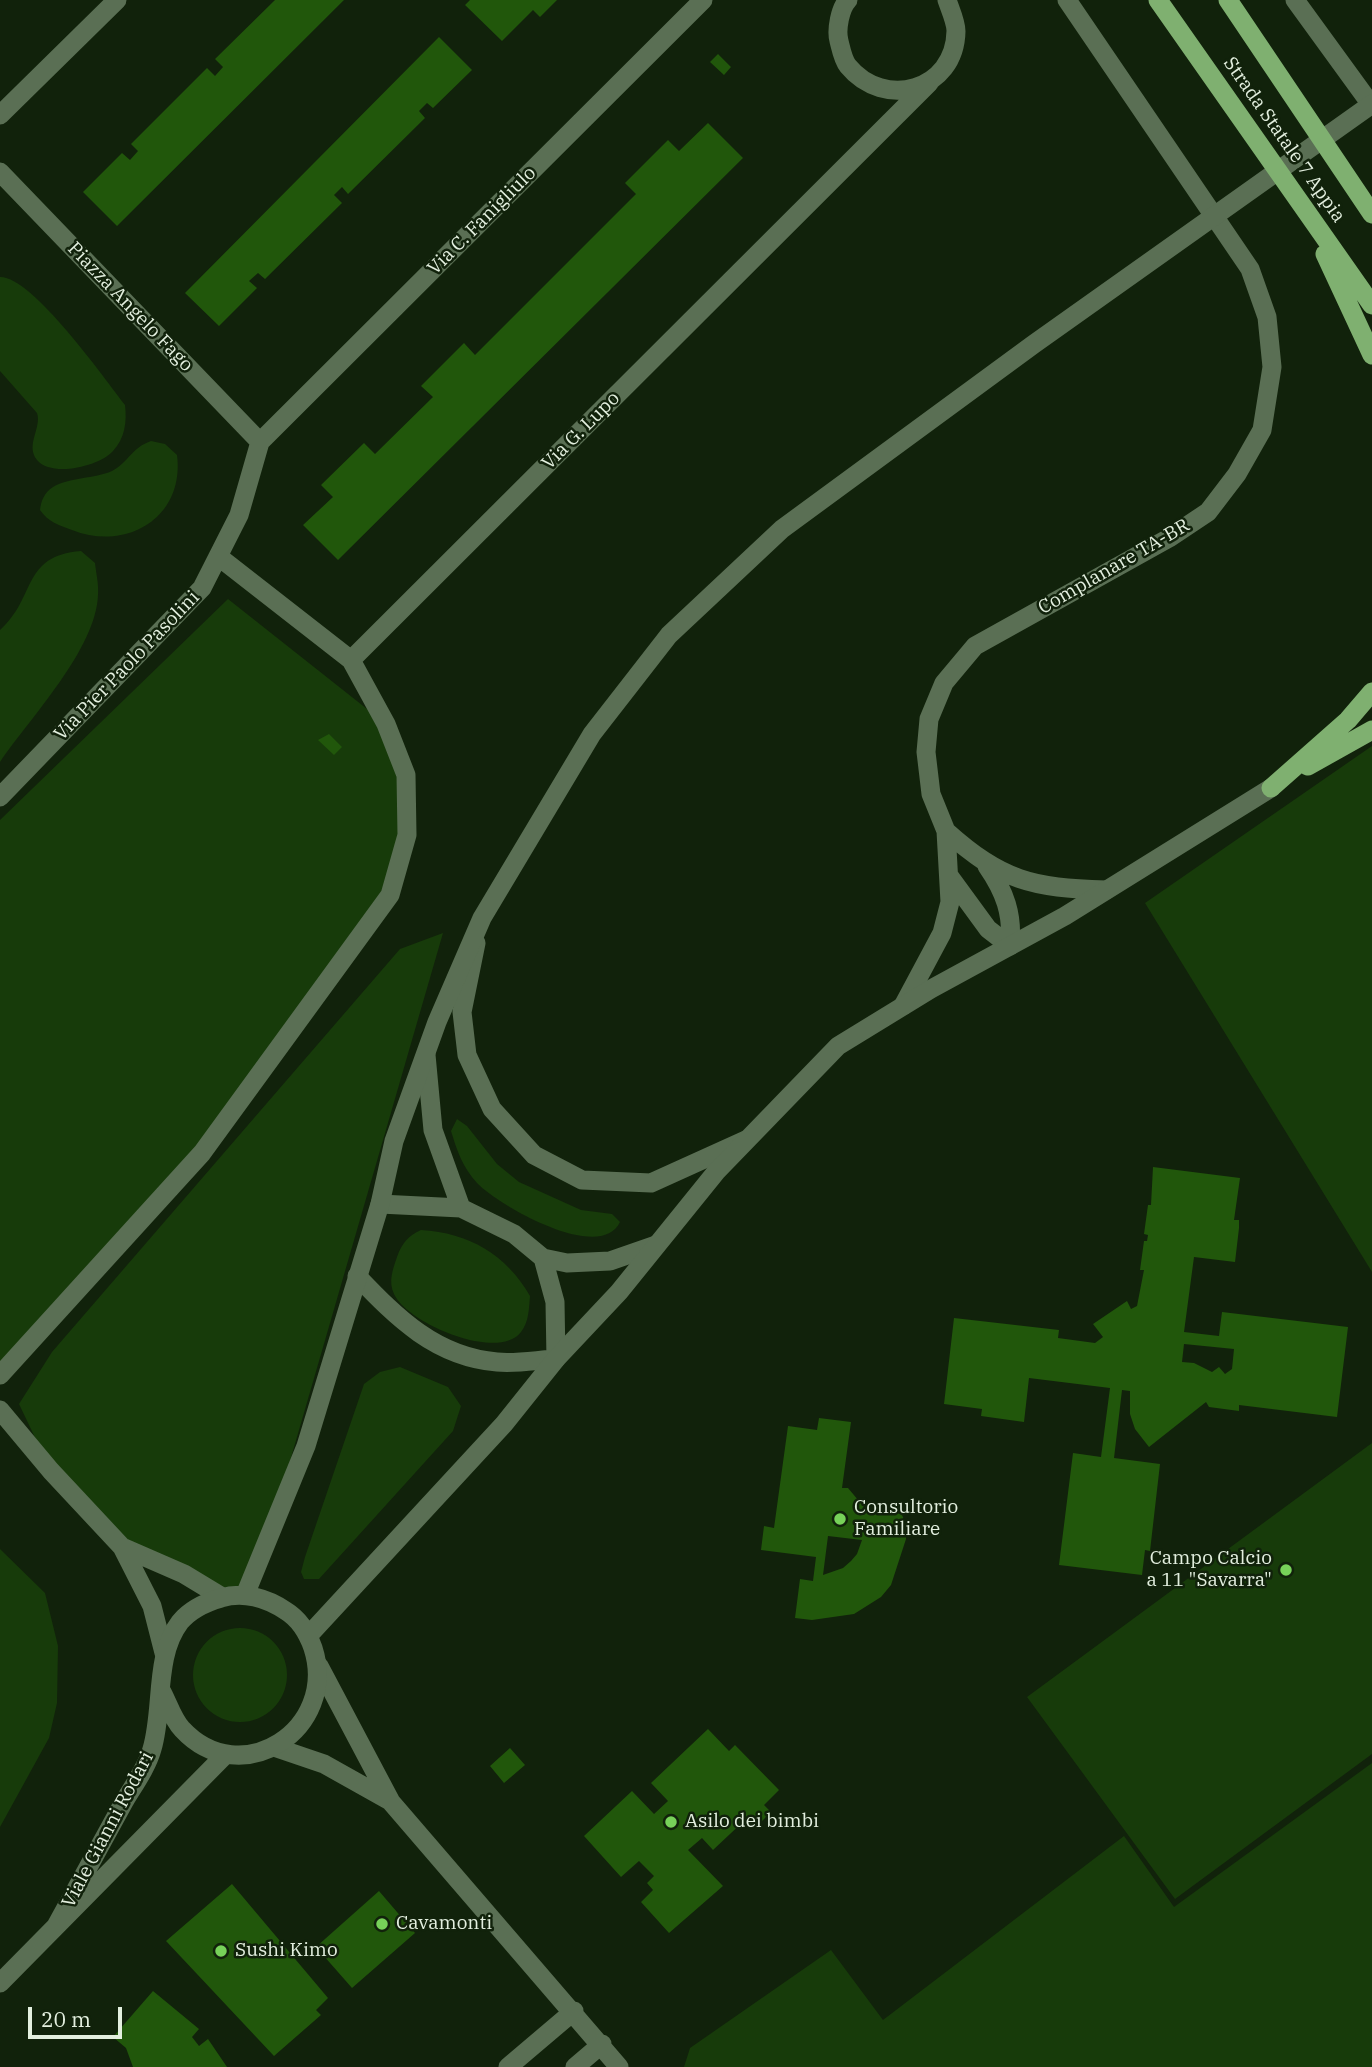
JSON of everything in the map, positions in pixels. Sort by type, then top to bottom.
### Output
[{"type":"highway","name":"Strada Statale 7 Appia","points":[[1158,0],[1372,305]]},
{"type":"highway","name":"Strada Statale 7 Appia","points":[[1228,0],[1372,214]]},
{"type":"highway","points":[[1308,214],[1372,355]]},
{"type":"highway","points":[[1271,788],[1348,720],[1372,692]]},
{"type":"highway","points":[[1271,788],[1372,730]]},
{"type":"street","points":[[0,115],[117,0]]},
{"type":"street","name":"Via C. Fanigliulo","points":[[260,442],[703,0]]},
{"type":"street","points":[[848,0],[837,34],[846,64],[869,85],[889,90],[899,92],[929,83]]},
{"type":"street","name":"Via G. Lupo","points":[[351,660],[950,60],[956,30],[947,0]]},
{"type":"street","name":"Complanare TA-BR","points":[[946,831],[931,794],[926,751],[929,719],[944,683],[975,646],[1169,538],[1208,512],[1237,474],[1262,430],[1272,367],[1267,317],[1250,269],[1066,0]]},
{"type":"street","points":[[244,1595],[306,1446],[380,1204],[394,1141],[426,1055],[482,918],[592,734],[669,635],[782,529],[1034,344],[1372,105],[1295,0]]},
{"type":"street","name":"Piazza Angelo Fago","points":[[0,172],[260,442]]},
{"type":"street","name":"Via Pier Paolo Pasolini","points":[[0,797],[202,588],[239,515],[260,442]]},
{"type":"street","points":[[0,1375],[202,1153],[390,895],[407,835],[406,775],[386,724],[351,660],[219,557]]},
{"type":"street","points":[[309,1635],[504,1424],[556,1359],[618,1292],[747,1139],[838,1046],[1107,890],[1271,788]]},
{"type":"street","points":[[946,831],[986,865],[1002,874],[1035,883],[1107,890]]},
{"type":"street","points":[[903,1006],[942,933],[950,902],[946,831]]},
{"type":"street","points":[[986,865],[1007,900],[1012,923],[1010,946]]},
{"type":"street","points":[[950,877],[988,929],[1010,946]]},
{"type":"street","points":[[482,918],[462,1012],[467,1055],[492,1109],[534,1155],[582,1181],[651,1182],[747,1139]]},
{"type":"street","points":[[426,1055],[433,1130],[461,1208]]},
{"type":"street","points":[[380,1204],[461,1208],[514,1234],[543,1258],[567,1263],[610,1261],[656,1245]]},
{"type":"street","points":[[543,1258],[555,1302],[556,1359]]},
{"type":"street","points":[[357,1276],[411,1331],[447,1349],[496,1362],[556,1359]]},
{"type":"street","points":[[0,1410],[51,1472],[122,1546],[152,1606],[163,1653],[162,1692],[180,1728],[199,1743],[226,1754],[252,1754],[274,1747],[299,1729],[315,1700],[319,1666]]},
{"type":"street","points":[[122,1546],[184,1574],[222,1597]]},
{"type":"street","points":[[163,1653],[180,1622],[196,1608],[222,1597],[244,1595],[272,1601],[290,1613],[309,1635],[319,1666],[391,1801],[574,2011],[619,2067]]},
{"type":"street","name":"Viale Gianni Rodari","points":[[56,1926],[152,1751],[162,1692]]},
{"type":"street","points":[[274,1747],[324,1764],[391,1801]]},
{"type":"street","name":"Viale Gianni Rodari","points":[[0,1983],[226,1754]]},
{"type":"street","points":[[508,2067],[574,2011]]},
{"type":"street","points":[[575,2067],[602,2044]]},
{"type":"green space","points":[[0,277],[14,281],[48,310],[125,405],[123,435],[107,456],[87,465],[64,469],[44,465],[37,460],[33,442],[37,413],[0,371]]},
{"type":"green space","points":[[151,441],[165,444],[177,455],[177,477],[172,496],[162,512],[148,524],[132,532],[93,536],[54,523],[40,510],[43,497],[53,487],[67,481],[112,471],[139,447]]},
{"type":"green space","points":[[81,551],[95,563],[98,587],[94,616],[86,638],[60,682],[0,762],[0,630],[12,617],[39,569],[62,554]]},
{"type":"green space","points":[[228,599],[386,724],[406,775],[390,895],[202,1153],[0,1375],[0,820]]},
{"type":"green space","points":[[1372,746],[1372,1272],[1145,903]]},
{"type":"green space","points":[[443,933],[268,1537],[245,1595],[222,1597],[122,1547],[51,1471],[19,1404],[52,1352],[400,949]]},
{"type":"green space","points":[[457,1119],[467,1126],[497,1164],[519,1182],[581,1210],[612,1214],[620,1222],[609,1233],[592,1237],[572,1234],[526,1216],[505,1204],[477,1183],[464,1165],[451,1131]]},
{"type":"green space","points":[[421,1230],[470,1241],[485,1248],[510,1268],[530,1296],[527,1319],[521,1332],[509,1340],[493,1343],[474,1341],[434,1327],[402,1305],[392,1289],[393,1271],[403,1244]]},
{"type":"green space","points":[[400,1367],[448,1387],[461,1406],[453,1431],[319,1579],[304,1579],[301,1572],[305,1557],[364,1384],[380,1372]]},
{"type":"green space","name":"Campo Calcio a 11 \"Savarra\"","points":[[1372,1443],[1372,1754],[1175,1899],[1027,1697]]},
{"type":"green space","points":[[0,1549],[45,1593],[58,1646],[57,1703],[49,1738],[0,1827]]},
{"type":"green space","points":[[240,1628],[258,1632],[273,1642],[283,1657],[287,1675],[283,1693],[273,1708],[258,1718],[240,1722],[222,1718],[207,1708],[197,1693],[193,1675],[197,1657],[207,1642],[222,1632]]},
{"type":"green space","points":[[1372,1763],[1372,2067],[684,2067],[690,2048],[831,1950],[883,2020],[1124,1836],[1174,1907]]},
{"type":"building","points":[[275,0],[344,0],[117,226],[83,192],[122,153],[130,160],[138,151],[131,144],[207,68],[215,76],[223,67],[215,59]]},
{"type":"building","points":[[470,0],[557,0],[540,17],[533,10],[502,41],[465,5]]},
{"type":"building","points":[[439,37],[472,70],[433,108],[427,103],[419,111],[425,118],[348,194],[342,187],[334,195],[342,203],[265,279],[258,273],[249,281],[257,288],[219,326],[185,293]]},
{"type":"building","points":[[718,54],[731,67],[724,75],[710,62]]},
{"type":"building","points":[[708,123],[743,158],[338,560],[303,525],[333,497],[321,485],[364,443],[375,454],[433,397],[421,386],[464,343],[475,355],[636,194],[625,183],[668,140],[679,151]]},
{"type":"building","points":[[329,734],[342,747],[334,755],[318,740]]},
{"type":"building","points":[[1153,1167],[1240,1178],[1234,1220],[1239,1220],[1235,1262],[1194,1257],[1184,1332],[1219,1336],[1222,1312],[1348,1327],[1337,1417],[1239,1405],[1239,1411],[1209,1407],[1206,1402],[1149,1447],[1135,1429],[1130,1414],[1130,1391],[1122,1390],[1114,1458],[1160,1464],[1150,1551],[1145,1550],[1142,1575],[1059,1565],[1073,1453],[1101,1457],[1110,1388],[1029,1378],[1024,1422],[981,1416],[982,1409],[944,1404],[954,1318],[1059,1330],[1058,1338],[1095,1343],[1103,1337],[1093,1324],[1127,1301],[1131,1309],[1137,1306],[1144,1270],[1140,1270],[1144,1241],[1147,1241],[1148,1235],[1144,1234],[1148,1205],[1151,1205]],"holes":[[[1184,1344],[1234,1349],[1232,1369],[1225,1374],[1219,1367],[1212,1372],[1194,1363],[1182,1362]]]},
{"type":"building","name":"Consultorio Familiare","points":[[819,1418],[851,1422],[842,1488],[848,1488],[869,1513],[897,1502],[906,1525],[906,1539],[891,1585],[881,1597],[854,1614],[812,1620],[795,1618],[800,1579],[813,1581],[816,1557],[761,1550],[764,1526],[774,1528],[788,1426],[817,1430]],"holes":[[[828,1536],[862,1540],[851,1561],[843,1568],[823,1575]]]},
{"type":"building","name":"Asilo dei bimbi","points":[[708,1729],[729,1751],[735,1745],[779,1790],[764,1805],[771,1812],[756,1827],[747,1818],[713,1850],[702,1838],[688,1850],[723,1886],[669,1933],[641,1902],[653,1890],[647,1883],[654,1876],[639,1861],[621,1877],[584,1836],[632,1791],[654,1814],[668,1801],[651,1783]]},
{"type":"building","points":[[510,1748],[525,1765],[504,1783],[490,1766]]},
{"type":"building","points":[[232,1884],[328,1998],[316,2010],[321,2015],[274,2056],[166,1941]]},
{"type":"building","points":[[379,1891],[415,1933],[352,1988],[316,1947]]},
{"type":"building","points":[[153,1991],[199,2029],[192,2037],[199,2046],[208,2039],[227,2067],[133,2067],[126,2048],[113,2037]]},
{"type":"place","name":"Consultorio Familiare","points":[[840,1519]]},
{"type":"place","name":"Campo Calcio a 11 \"Savarra\"","points":[[1286,1570]]},
{"type":"place","name":"Asilo dei bimbi","points":[[671,1822]]},
{"type":"place","name":"Cavamonti","points":[[382,1924]]},
{"type":"place","name":"Sushi Kimo","points":[[221,1951]]}]
